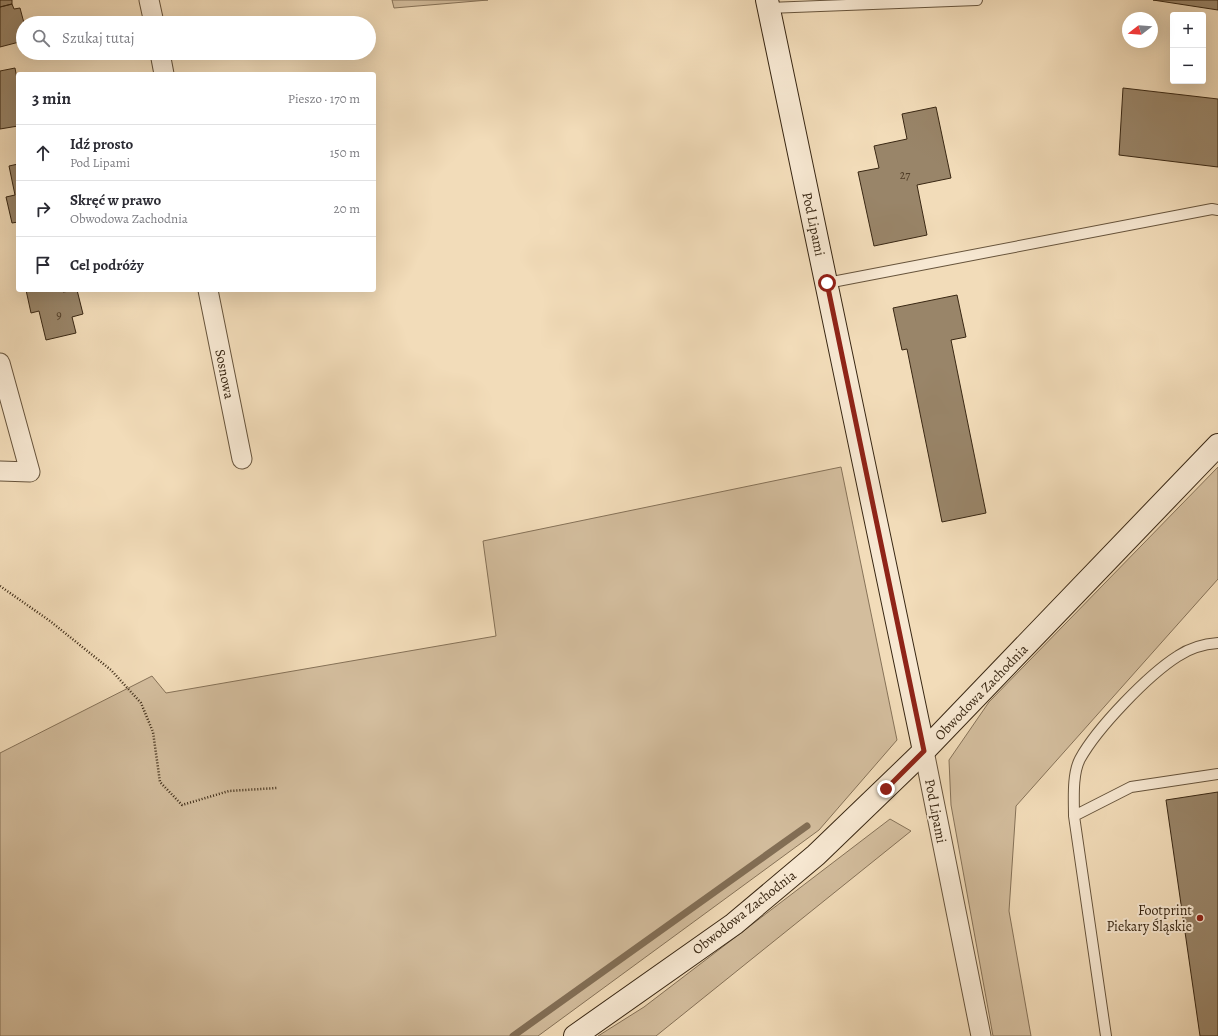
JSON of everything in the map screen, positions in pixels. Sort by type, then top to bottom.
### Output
[{"type":"main road","name":"Pod Lipami","points":[[767,4],[827,283],[924,751]]},
{"type":"main road","name":"Obwodowa Zachodnia","points":[[575,1036],[734,924],[816,855],[924,751],[1218,445]]},
{"type":"street","points":[[149,0],[152,16]]},
{"type":"street","points":[[161,60],[164,72]]},
{"type":"street","name":"Sosnowa","points":[[208,292],[242,459]]},
{"type":"street","points":[[0,363],[30,472],[0,471]]},
{"type":"street","name":"Pod Lipami","points":[[924,751],[981,1036]]},
{"type":"lane","points":[[767,4],[977,0]]},
{"type":"lane","points":[[827,283],[1212,209],[1218,210]]},
{"type":"lane","points":[[1106,1036],[1074,816],[1075,784],[1079,760],[1096,735],[1134,693],[1163,666],[1179,655],[1204,644],[1218,643]]},
{"type":"lane","points":[[1074,816],[1131,786],[1218,774]]},
{"type":"path","points":[[0,586],[50,621],[111,670],[141,703],[153,732],[160,782],[182,805],[229,791],[277,788]]},
{"type":"shaded area","points":[[392,0],[488,0],[394,8]]},
{"type":"shaded area","points":[[841,467],[897,740],[819,830],[538,1036],[0,1036],[0,753],[152,676],[166,693],[496,636],[483,541]]},
{"type":"shaded area","points":[[1218,467],[1218,579],[1016,806],[1009,911],[1031,1036],[993,1036],[951,805],[949,760],[989,702]]},
{"type":"shaded area","points":[[890,819],[911,831],[656,1036],[598,1036],[644,1007]]},
{"type":"building","points":[[0,0],[12,0],[12,4],[0,7]]},
{"type":"building","points":[[1153,0],[1218,0],[1218,10]]},
{"type":"building","points":[[12,4],[14,9],[20,8],[22,16],[16,16],[16,43],[0,47],[0,7]]},
{"type":"building","points":[[15,68],[16,126],[0,129],[0,71]]},
{"type":"building","points":[[1123,88],[1218,99],[1218,167],[1119,155]]},
{"type":"building","points":[[936,107],[951,178],[917,185],[927,235],[874,246],[858,172],[879,168],[874,146],[907,139],[902,114]]},
{"type":"building","points":[[16,164],[16,222],[12,223],[6,197],[15,195],[9,166]]},
{"type":"building","points":[[26,292],[78,292],[83,314],[72,317],[76,333],[46,340],[39,311],[31,313]]},
{"type":"building","points":[[957,295],[966,337],[951,340],[986,513],[942,522],[907,349],[902,350],[893,308]]},
{"type":"building","name":"Footprint Piekary Śląskie","points":[[1218,792],[1218,1036],[1200,1036],[1166,800]]},
{"type":"waterway","points":[[513,1036],[807,826]]},
{"type":"place","name":"Footprint Piekary Śląskie","points":[[1200,918]]},
{"type":"route","points":[[827,283],[882,542],[924,751],[886,789]]}]
